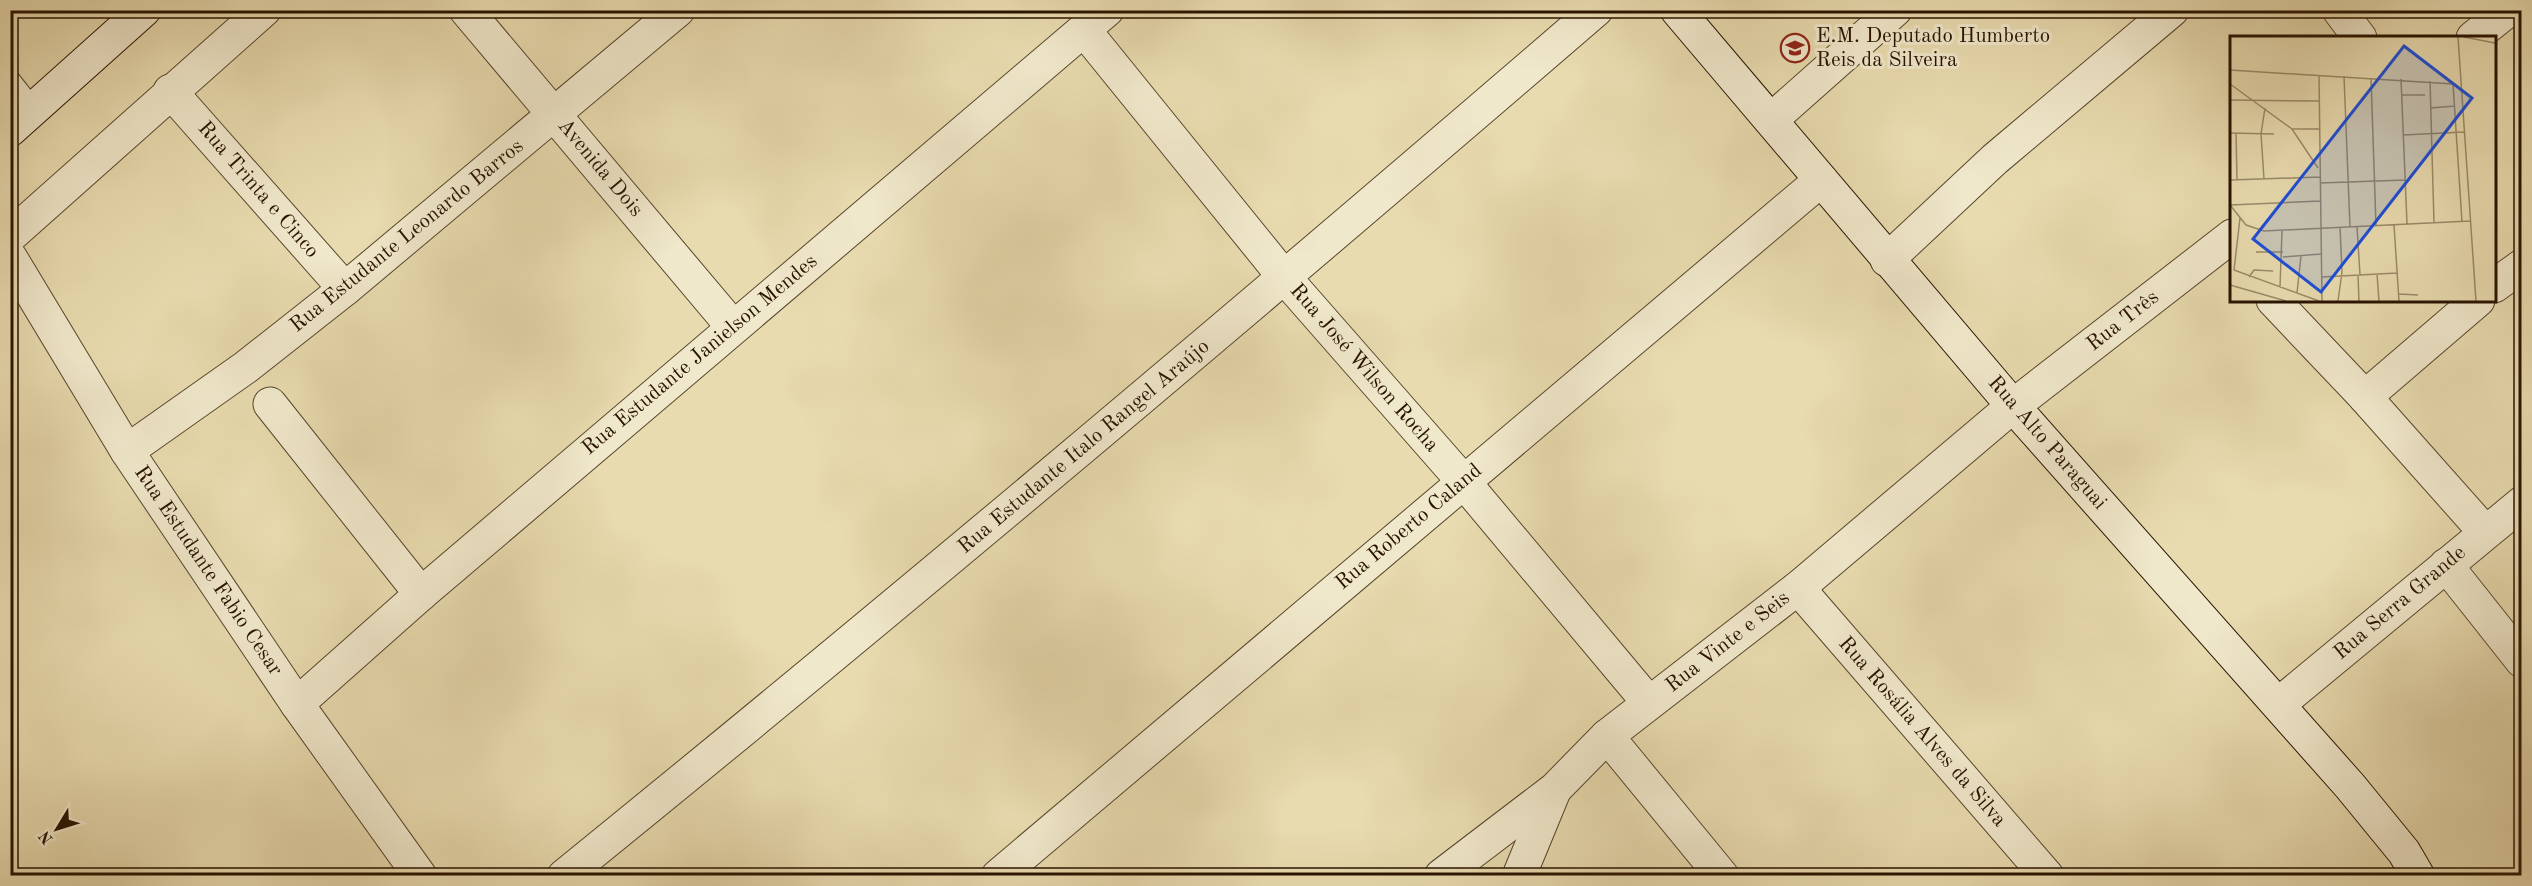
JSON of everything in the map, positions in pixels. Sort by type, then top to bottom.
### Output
[{"type":"street","points":[[22,120],[144,10]]},
{"type":"street","points":[[10,236],[170,91],[264,10]]},
{"type":"street","name":"Avenida Dois","points":[[466,10],[733,327]]},
{"type":"street","name":"Rua Estudante Leonardo Barros","points":[[127,451],[246,367],[345,289],[678,10]]},
{"type":"street","name":"Rua Estudante Italo Rangel Araújo","points":[[564,876],[877,621],[1286,278],[1596,10]]},
{"type":"street","name":"Rua Alto Paraguai","points":[[1677,10],[2013,406],[2350,786],[2404,852],[2418,876]]},
{"type":"street","points":[[1771,120],[1895,10]]},
{"type":"street","points":[[1887,260],[1995,159],[2172,10]]},
{"type":"street","points":[[2339,10],[2358,36]]},
{"type":"street","points":[[2476,36],[2508,10]]},
{"type":"street","name":"Rua José Wilson Rocha","points":[[1096,20],[1286,278],[1463,481],[1649,703]]},
{"type":"street","name":"Rua Estudante Janielson Mendes","points":[[297,704],[421,594],[1096,20]]},
{"type":"street","name":"Rua Trinta e Cinco","points":[[170,91],[345,289]]},
{"type":"street","name":"Rua Roberto Caland","points":[[998,876],[1821,180]]},
{"type":"street","name":"Rua Três","points":[[2013,406],[2228,246]]},
{"type":"street","name":"Rua Estudante Fabio Cesar","points":[[10,257],[127,451],[297,704],[420,876]]},
{"type":"street","points":[[2496,285],[2522,266]]},
{"type":"street","points":[[2275,302],[2365,397],[2485,532]]},
{"type":"street","points":[[2365,397],[2476,302]]},
{"type":"street","points":[[270,404],[421,594]]},
{"type":"street","name":"Rua Vinte e Seis","points":[[1441,876],[1555,789],[1607,736],[1798,588],[2013,406]]},
{"type":"street","name":"Rua Serra Grande","points":[[2279,704],[2522,503]]},
{"type":"street","points":[[2446,565],[2522,661]]},
{"type":"street","name":"Rua Rosália Alves da Silva","points":[[1798,588],[2047,876]]},
{"type":"street","points":[[1607,736],[1722,876]]},
{"type":"street","points":[[1519,876],[1555,789]]},
{"type":"lane","points":[[10,81],[22,120]]},
{"type":"place","name":"E.M. Deputado Humberto Reis da Silveira","points":[[1795,48]]}]
